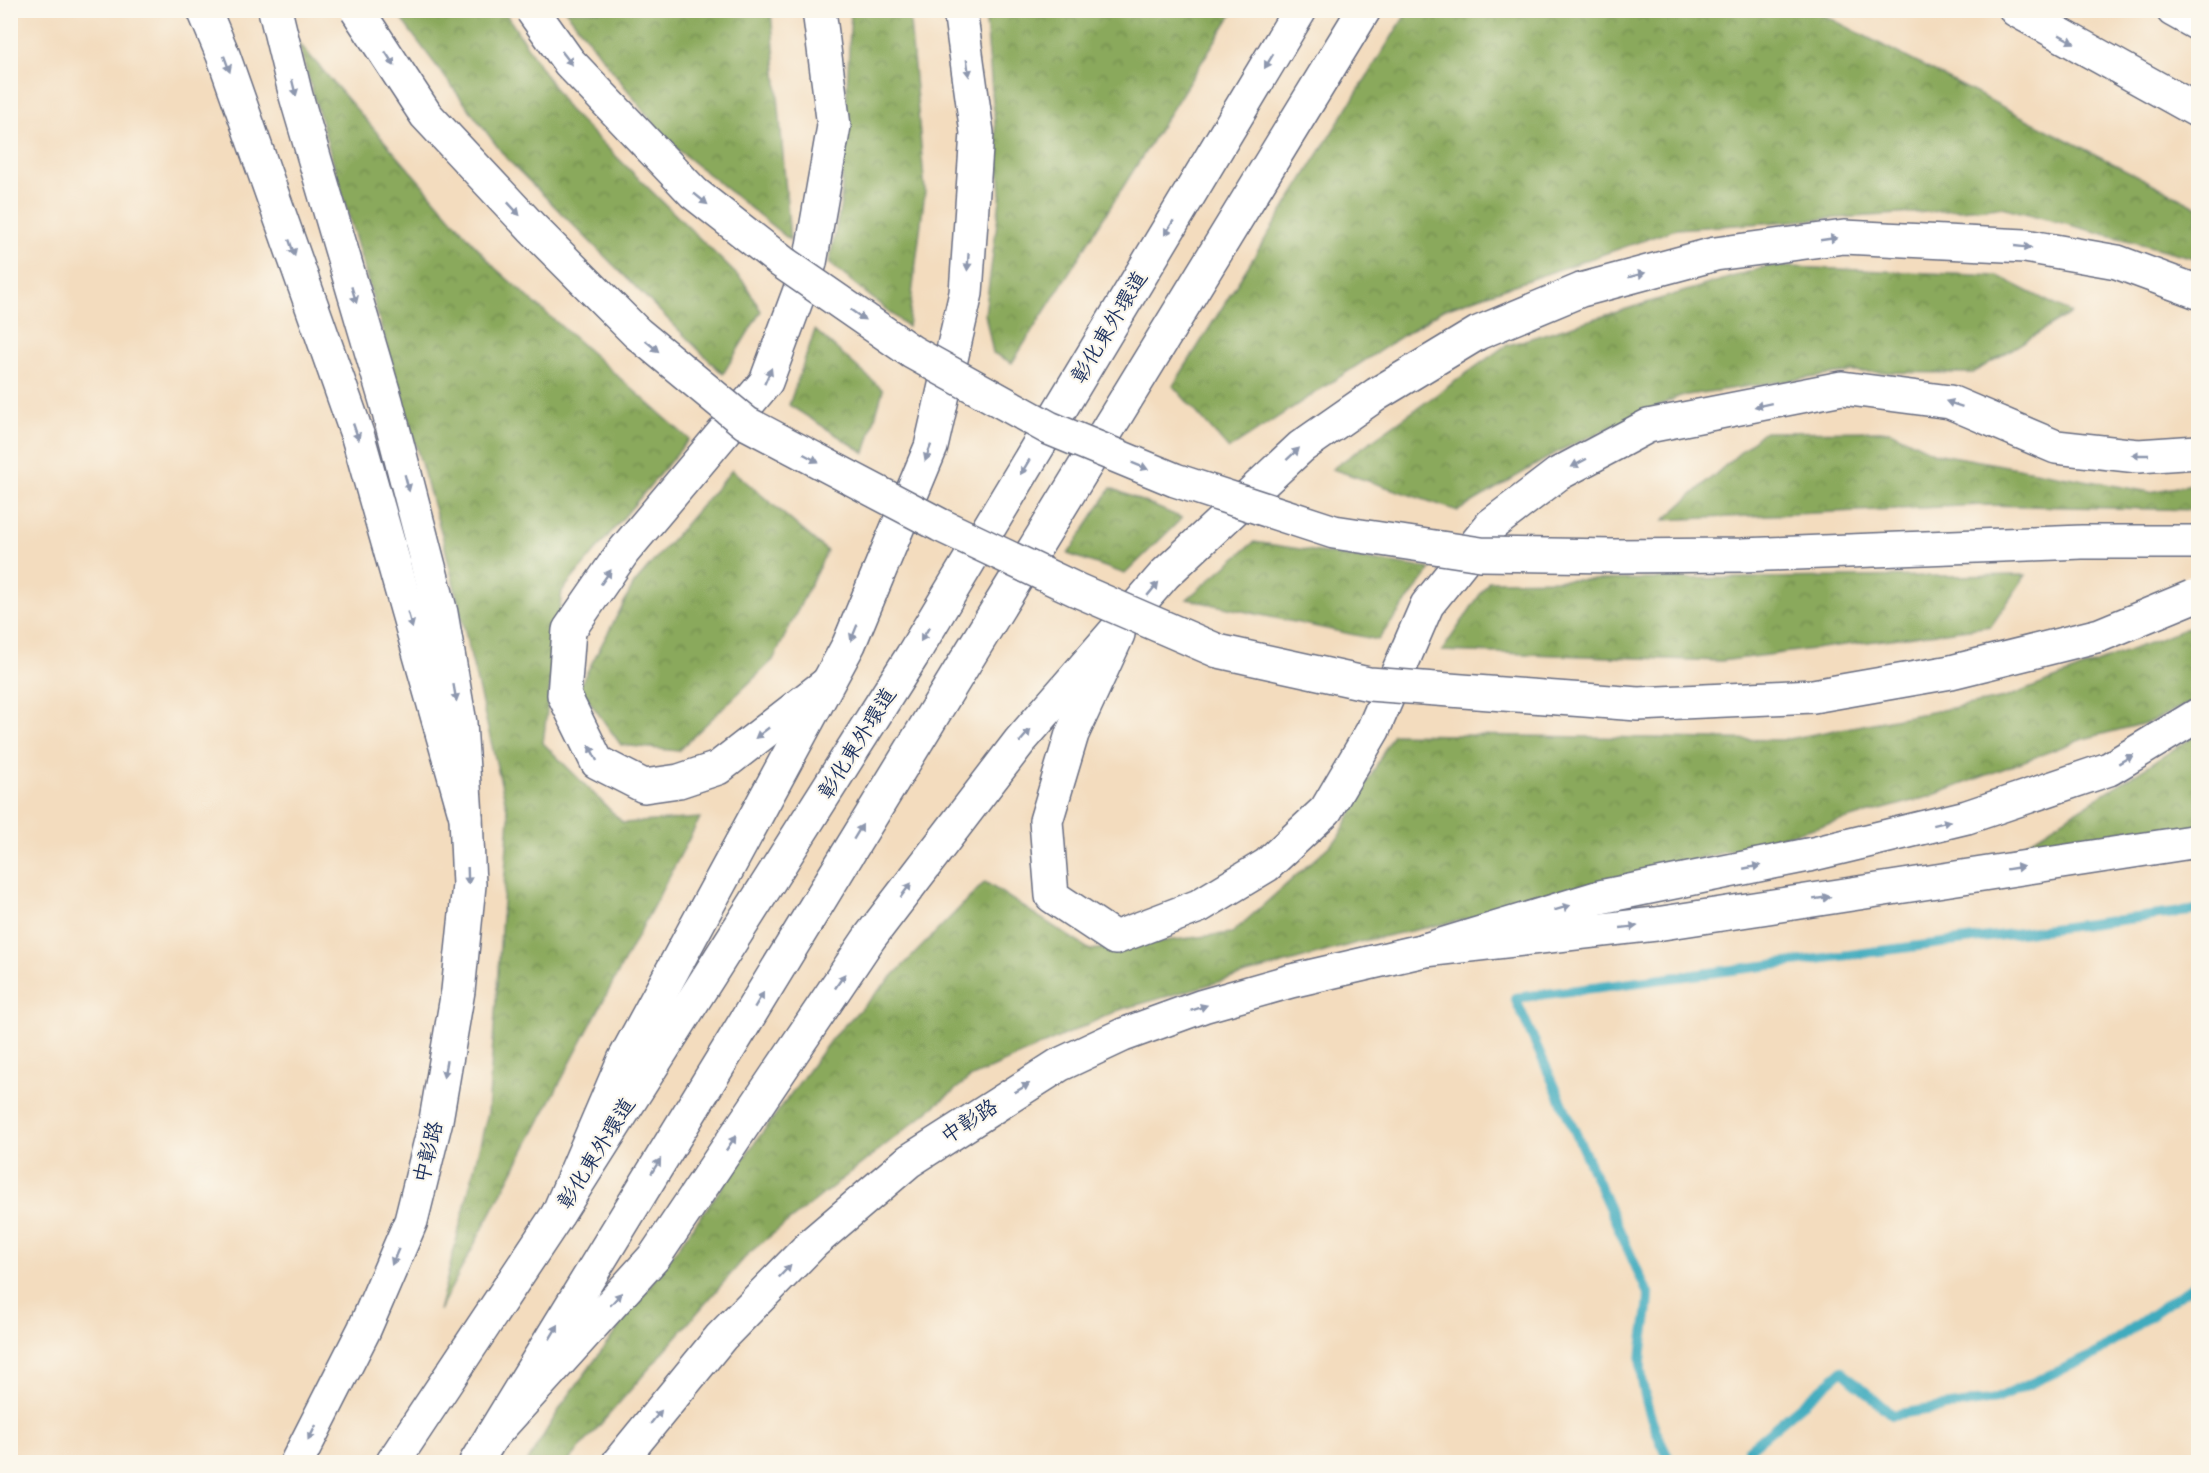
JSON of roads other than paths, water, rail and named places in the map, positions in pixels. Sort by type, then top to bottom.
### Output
[{"type":"main road","points":[[204,10],[224,55],[358,437],[466,817]]},
{"type":"main road","points":[[275,10],[299,107],[386,401],[441,613],[460,723],[466,817]]},
{"type":"main road","points":[[357,10],[426,115],[532,228],[637,333],[746,423],[940,525],[1077,590],[1218,651],[1369,684],[1638,704],[1813,696],[1951,672],[2100,635],[2195,595]]},
{"type":"main road","points":[[532,10],[569,62],[694,193],[782,262],[912,352],[1049,428],[1175,480],[1334,532],[1481,554],[1614,556],[1742,555],[2082,542],[2199,542]]},
{"type":"main road","points":[[819,10],[834,126],[810,263],[766,382],[623,552],[569,630],[564,694],[597,762],[644,786],[679,782],[718,768],[825,685]]},
{"type":"main road","points":[[558,1214],[624,1060],[849,644],[930,447],[966,293],[977,133],[960,10]]},
{"type":"main road","name":"彰化東外環道","points":[[395,1461],[558,1214],[912,656],[1300,10]]},
{"type":"main road","points":[[484,1449],[751,1012],[932,709],[1364,10]]},
{"type":"main road","points":[[2016,10],[2199,111]]},
{"type":"main road","points":[[2173,10],[2199,24]]},
{"type":"main road","points":[[484,1449],[655,1256],[870,937],[1020,741],[1165,574],[1301,447],[1377,394],[1478,333],[1581,290],[1715,254],[1844,237],[2025,246],[2117,262],[2199,292]]},
{"type":"main road","points":[[1122,625],[1072,734],[1046,821],[1052,896],[1115,938],[1199,906],[1258,871],[1326,810],[1373,730],[1427,605],[1491,525],[1558,474],[1648,426],[1842,388],[1950,402],[2056,447],[2138,456],[2199,452]]},
{"type":"main road","points":[[1425,950],[1599,897],[1812,855],[1967,817],[2109,769],[2199,715]]},
{"type":"main road","name":"中彰路","points":[[297,1462],[364,1330],[411,1221],[436,1120],[458,991],[469,885],[466,817]]},
{"type":"main road","points":[[1425,950],[1656,924],[2199,841]]},
{"type":"main road","name":"中彰路","points":[[619,1462],[721,1337],[814,1242],[909,1161],[988,1108],[1059,1065],[1133,1031],[1203,1006],[1291,981],[1425,950]]},
{"type":"waterway","points":[[1671,1462],[1651,1417],[1642,1382],[1642,1352],[1649,1296],[1515,998],[2198,910]]},
{"type":"waterway","points":[[1748,1462],[1748,1450],[1842,1371],[1892,1415],[1996,1399],[2094,1355],[2198,1282]]}]
